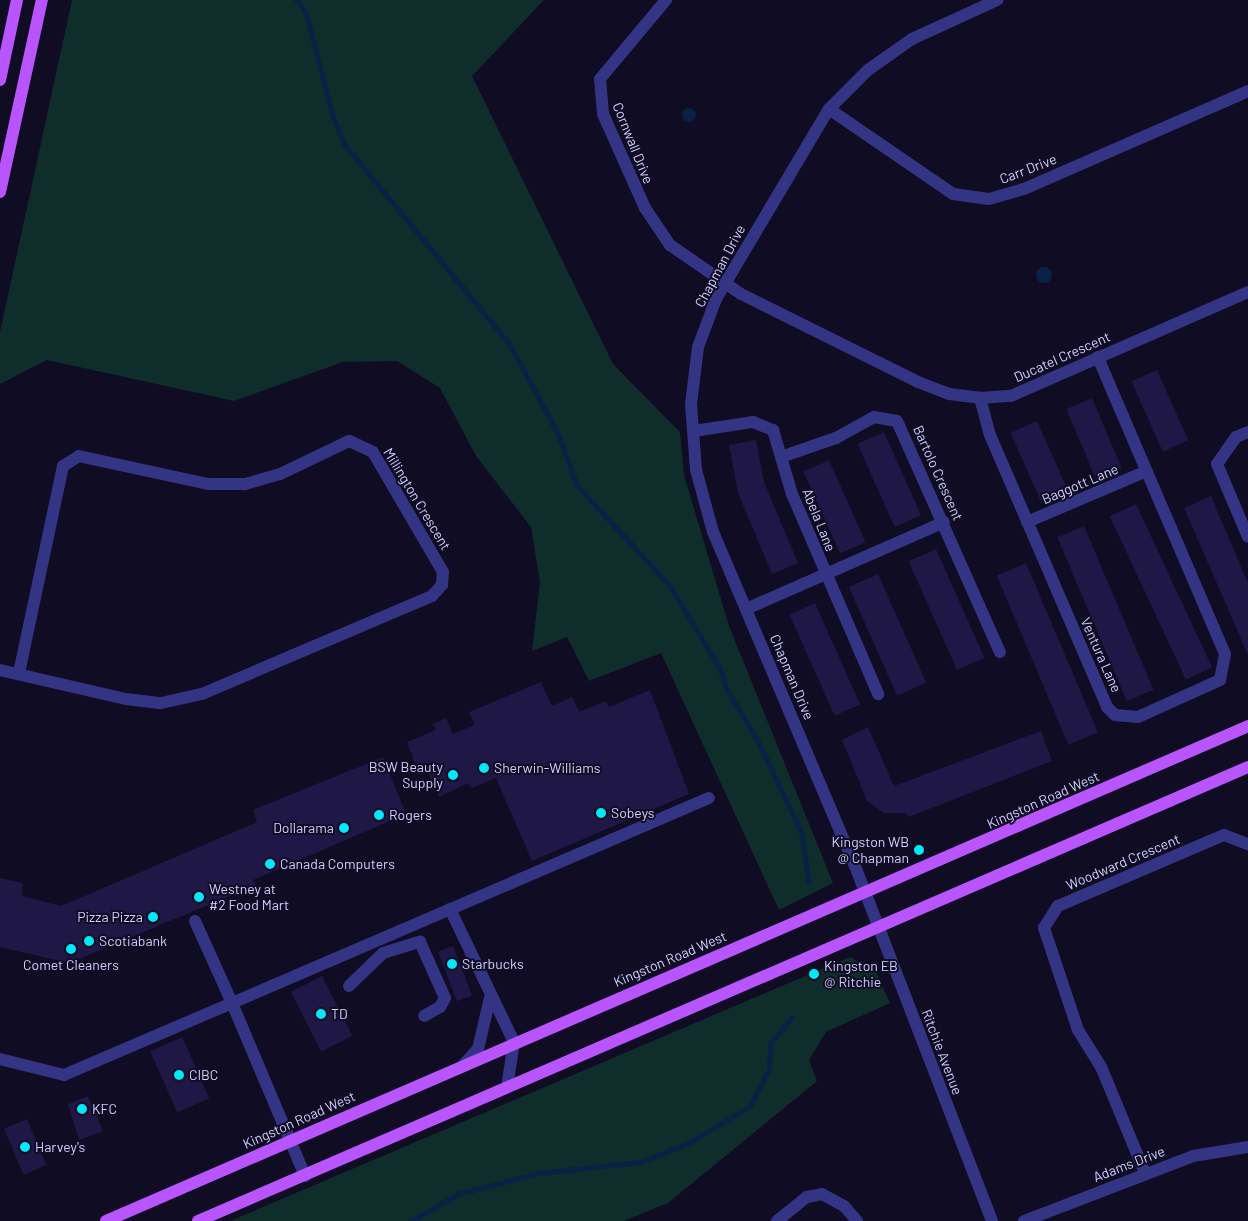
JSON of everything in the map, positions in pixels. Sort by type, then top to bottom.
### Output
[{"type":"main road","points":[[0,80],[18,0]]},
{"type":"main road","points":[[0,192],[42,0]]},
{"type":"main road","name":"Kingston Road West","points":[[106,1221],[514,1042],[866,893],[1248,726]]},
{"type":"main road","points":[[198,1221],[1248,767]]},
{"type":"street","name":"Cornwall Drive","points":[[666,0],[600,79],[600,101],[644,208],[670,244],[725,282]]},
{"type":"street","name":"Chapman Drive","points":[[866,893],[708,516],[696,470],[691,404],[698,347],[725,282],[829,109],[868,70],[912,39],[997,0]]},
{"type":"street","name":"Carr Drive","points":[[829,109],[953,194],[989,199],[1024,189],[1248,91]]},
{"type":"street","name":"Ducatel Crescent","points":[[725,282],[918,382],[949,394],[980,398],[1011,396],[1248,292]]},
{"type":"street","name":"Ventura Lane","points":[[980,398],[990,434],[1107,707],[1116,716],[1127,718],[1148,713],[1215,683],[1225,663],[1144,472],[1098,357]]},
{"type":"street","name":"Bartolo Crescent","points":[[781,457],[836,438],[874,417],[897,421],[944,522],[1000,652]]},
{"type":"street","name":"Abela Lane","points":[[694,431],[765,424],[778,439],[781,457],[824,574],[878,694]]},
{"type":"street","points":[[1248,432],[1236,437],[1217,464],[1248,537]]},
{"type":"street","name":"Millington Crescent","points":[[0,670],[126,699],[161,703],[202,694],[432,596],[442,585],[443,572],[373,452],[349,441],[280,474],[244,484],[208,484],[78,456],[63,466],[19,673]]},
{"type":"street","name":"Baggott Lane","points":[[1027,522],[1144,472]]},
{"type":"street","points":[[746,609],[944,522]]},
{"type":"street","points":[[0,1059],[64,1075],[709,798]]},
{"type":"street","name":"Woodward Crescent","points":[[1145,1173],[1101,1067],[1078,1030],[1044,928],[1058,906],[1224,835],[1248,844]]},
{"type":"street","name":"Ritchie Avenue","points":[[866,893],[992,1221]]},
{"type":"street","points":[[450,909],[490,998],[514,1042],[508,1087]]},
{"type":"street","points":[[195,921],[232,1002],[305,1176]]},
{"type":"street","points":[[349,986],[383,953],[420,942],[445,998],[443,1004],[424,1016]]},
{"type":"street","points":[[464,1064],[478,1049],[490,998]]},
{"type":"street","name":"Adams Drive","points":[[1024,1221],[1193,1156],[1248,1147]]},
{"type":"street","points":[[777,1221],[807,1197],[822,1194],[844,1206],[857,1221]]},
{"type":"green space","points":[[72,0],[544,0],[472,76],[613,364],[680,432],[684,475],[729,626],[833,883],[779,910],[661,653],[589,681],[567,637],[532,651],[540,582],[531,527],[476,456],[440,388],[397,361],[343,362],[234,401],[47,360],[0,384],[0,332]]},
{"type":"green space","points":[[850,957],[876,972],[890,1003],[826,1032],[809,1060],[817,1081],[668,1203],[624,1221],[230,1221]]},
{"type":"water","points":[[686,108],[692,108],[696,115],[692,122],[686,122],[682,118],[682,112]]},
{"type":"water","points":[[1044,267],[1052,275],[1044,283],[1036,275]]},
{"type":"building","points":[[1157,370],[1188,440],[1163,452],[1131,381]]},
{"type":"building","points":[[1092,398],[1122,468],[1096,479],[1066,409]]},
{"type":"building","points":[[1037,421],[1068,491],[1042,503],[1011,433]]},
{"type":"building","points":[[884,432],[921,515],[895,527],[858,444]]},
{"type":"building","points":[[756,440],[764,482],[798,563],[772,574],[738,493],[729,445]]},
{"type":"building","points":[[829,460],[866,542],[840,554],[803,471]]},
{"type":"building","points":[[1211,496],[1248,583],[1248,655],[1184,508]]},
{"type":"building","points":[[1136,504],[1212,667],[1186,679],[1110,516]]},
{"type":"building","points":[[1084,526],[1154,690],[1127,701],[1057,537]]},
{"type":"building","points":[[936,549],[984,658],[957,670],[909,561]]},
{"type":"building","points":[[1026,563],[1098,732],[1068,745],[997,576]]},
{"type":"building","points":[[878,574],[926,683],[897,696],[849,587]]},
{"type":"building","points":[[815,603],[860,704],[835,716],[789,614]]},
{"type":"building","points":[[541,682],[552,706],[572,697],[579,712],[606,701],[609,707],[650,690],[689,794],[532,861],[496,778],[472,788],[468,783],[439,797],[424,762],[416,766],[407,742],[436,730],[433,724],[446,718],[453,734],[475,725],[469,712]]},
{"type":"building","points":[[868,727],[894,786],[1041,731],[1052,761],[909,817],[906,813],[884,813],[867,801],[842,740]]},
{"type":"building","points":[[383,757],[406,814],[253,880],[256,885],[69,963],[0,947],[0,878],[23,883],[22,896],[61,906],[257,822],[253,810]]},
{"type":"building","name":"Starbucks","points":[[453,946],[472,995],[457,1001],[438,952]]},
{"type":"building","name":"TD","points":[[322,976],[352,1036],[321,1052],[291,992]]},
{"type":"building","name":"CIBC","points":[[182,1037],[209,1098],[177,1112],[150,1051]]},
{"type":"building","name":"KFC","points":[[88,1096],[103,1131],[79,1140],[68,1104]]},
{"type":"building","name":"Harvey's","points":[[27,1119],[47,1165],[24,1175],[4,1129]]},
{"type":"waterway","points":[[297,0],[307,15],[333,116],[346,146],[509,343],[558,433],[577,485],[671,587],[720,668],[727,690],[757,739],[802,833],[809,882]]},
{"type":"waterway","points":[[411,1221],[458,1194],[539,1173],[640,1162],[689,1143],[750,1106],[769,1069],[771,1043],[791,1018]]},
{"type":"place","name":"Sherwin-Williams","points":[[484,768]]},
{"type":"place","name":"BSW Beauty Supply","points":[[453,775]]},
{"type":"place","name":"Sobeys","points":[[601,813]]},
{"type":"place","name":"Rogers","points":[[379,815]]},
{"type":"place","name":"Dollarama","points":[[344,828]]},
{"type":"place","name":"Kingston WB @ Chapman","points":[[919,850]]},
{"type":"place","name":"Canada Computers","points":[[270,864]]},
{"type":"place","name":"Westney at #2 Food Mart","points":[[199,897]]},
{"type":"place","name":"Pizza Pizza","points":[[153,917]]},
{"type":"place","name":"Scotiabank","points":[[89,941]]},
{"type":"place","name":"Comet Cleaners","points":[[71,949]]},
{"type":"place","name":"Starbucks","points":[[452,964]]},
{"type":"place","name":"Kingston EB @ Ritchie","points":[[814,974]]},
{"type":"place","name":"TD","points":[[321,1014]]},
{"type":"place","name":"CIBC","points":[[179,1075]]},
{"type":"place","name":"KFC","points":[[82,1109]]},
{"type":"place","name":"Harvey's","points":[[25,1147]]}]
